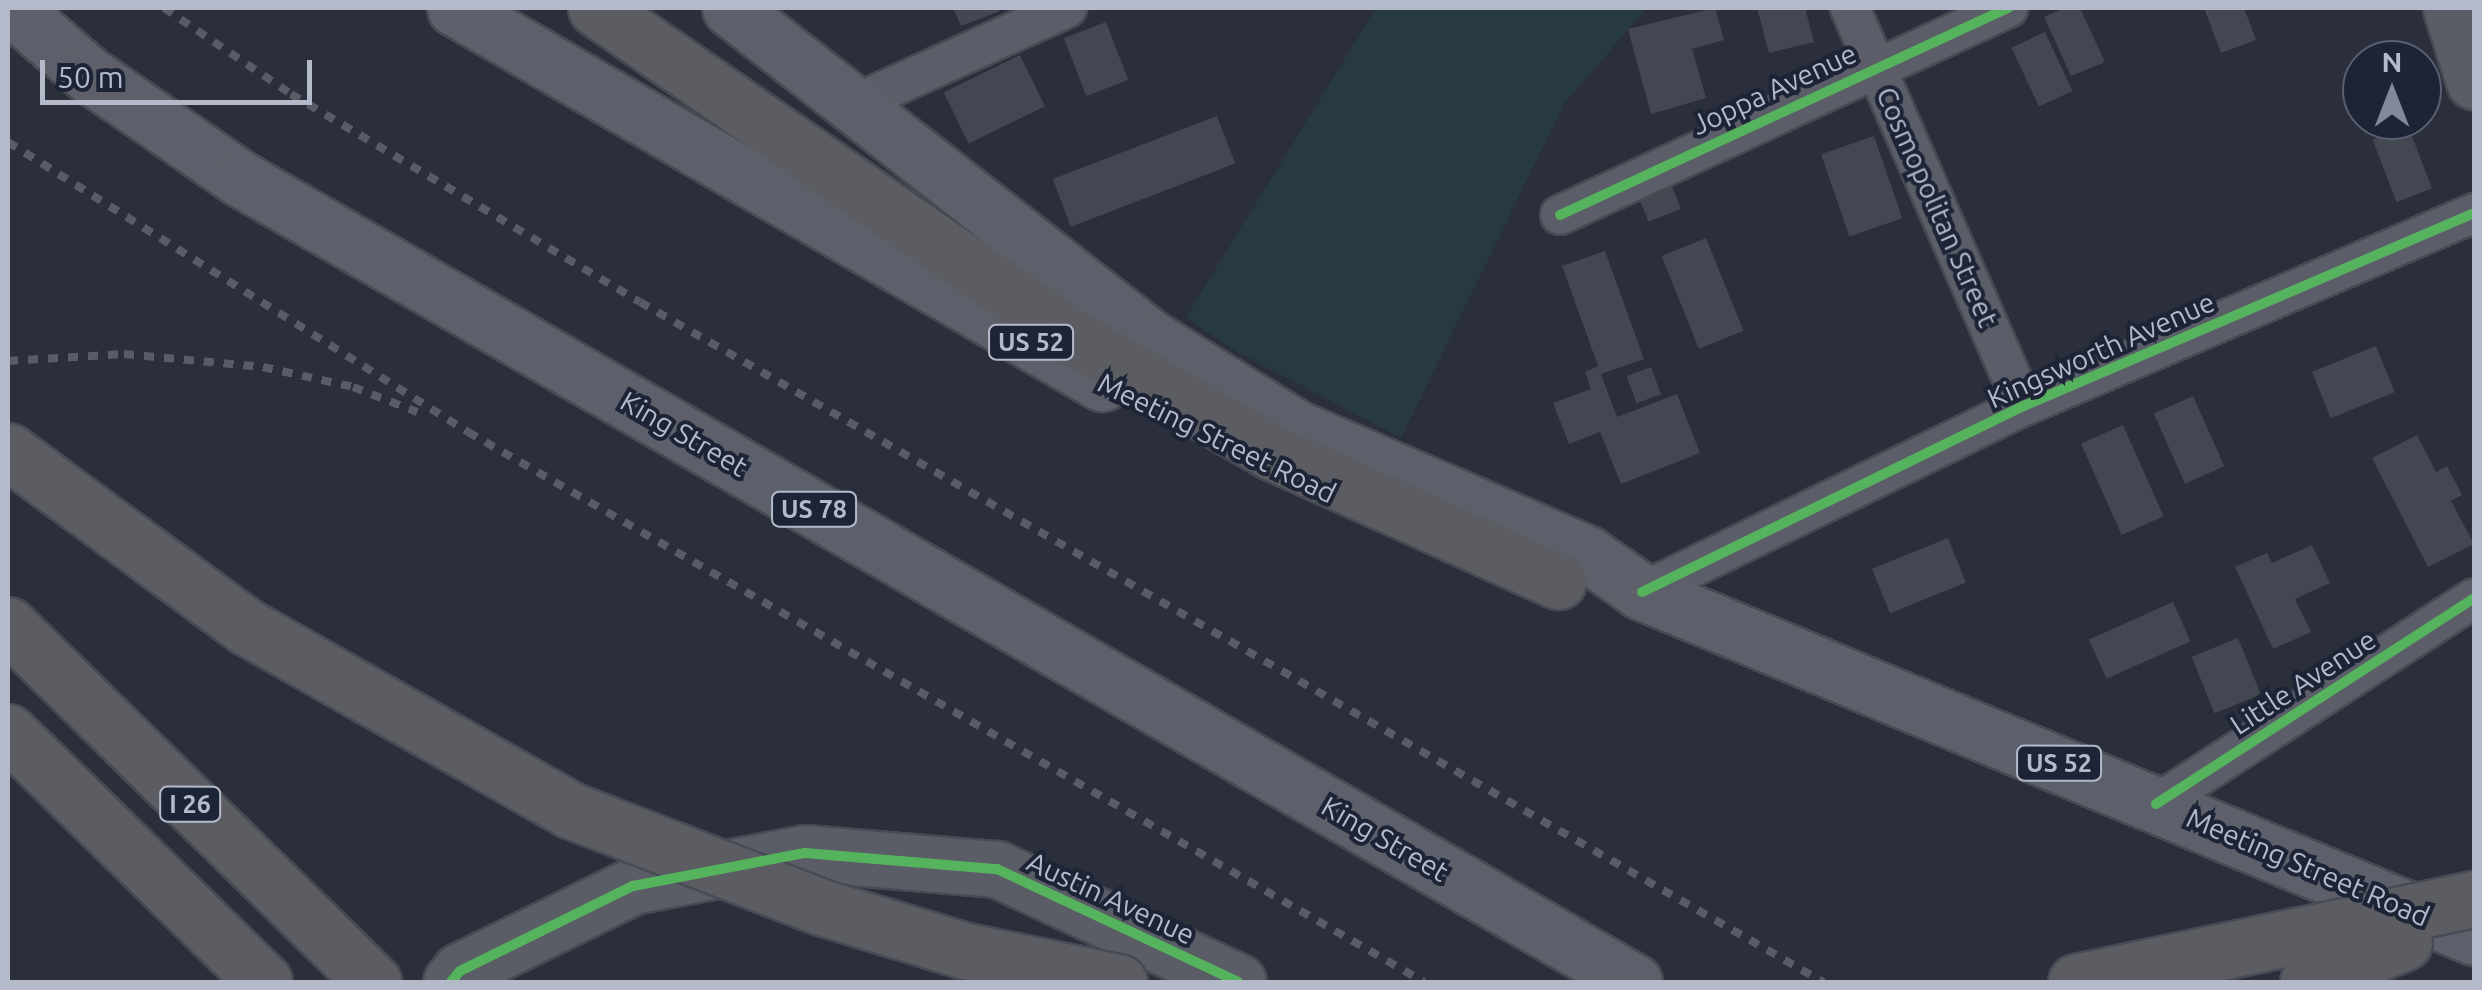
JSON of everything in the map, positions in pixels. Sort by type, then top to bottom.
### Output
[{"type":"highway","points":[[596,8],[1073,337],[1272,452],[1558,581]]},
{"type":"highway","points":[[658,8],[785,107],[1128,342],[1295,432],[1385,470]]},
{"type":"highway","points":[[8,451],[247,627],[570,810],[821,907],[966,950],[1119,982]]},
{"type":"highway","name":"I 26","points":[[8,624],[373,982]]},
{"type":"highway","name":"I 26","points":[[8,732],[264,982]]},
{"type":"highway","points":[[2076,982],[2474,899]]},
{"type":"highway","points":[[2308,982],[2474,909]]},
{"type":"main road","name":"King Street","points":[[12,8],[88,74],[242,180],[1634,982]]},
{"type":"main road","name":"Meeting Street Road","points":[[456,8],[1121,394],[1305,486],[1558,581],[1642,592]]},
{"type":"main road","name":"Meeting Street Road","points":[[730,8],[1183,361],[1282,420],[1385,470],[1586,553],[1642,592],[2474,937]]},
{"type":"street","points":[[852,105],[1067,8]]},
{"type":"street","name":"Cosmopolitan Street","points":[[1850,8],[2024,406]]},
{"type":"street","name":"Joppa Avenue","points":[[1560,214],[2008,8]]},
{"type":"street","points":[[2452,8],[2474,81]]},
{"type":"street","name":"Kingsworth Avenue","points":[[1642,592],[2024,406],[2474,213]]},
{"type":"street","name":"Little Avenue","points":[[2156,804],[2474,598]]},
{"type":"street","name":"Austin Avenue","points":[[451,982],[460,971],[633,886],[805,852],[997,870],[1238,982]]},
{"type":"shaded area","points":[[1376,8],[1647,8],[1564,104],[1401,438],[1232,349],[1186,317]]},
{"type":"building","points":[[953,8],[998,8],[1000,11],[961,26]]},
{"type":"building","points":[[1715,8],[1724,40],[1692,49],[1706,98],[1651,114],[1628,29]]},
{"type":"building","points":[[1757,8],[1805,8],[1814,42],[1769,53]]},
{"type":"building","points":[[2065,8],[2080,8],[2105,62],[2071,76],[2044,17]]},
{"type":"building","points":[[2204,8],[2244,8],[2256,40],[2221,53]]},
{"type":"building","points":[[1106,22],[1128,80],[1086,96],[1064,38]]},
{"type":"building","points":[[2045,32],[2072,91],[2039,107],[2011,48]]},
{"type":"building","points":[[1020,55],[1045,106],[969,143],[944,92]]},
{"type":"building","points":[[1217,116],[1235,164],[1071,227],[1053,179]]},
{"type":"building","points":[[1874,136],[1902,218],[1849,236],[1821,154]]},
{"type":"building","points":[[2373,140],[2413,140],[2432,189],[2397,202]]},
{"type":"building","points":[[1669,179],[1681,209],[1649,222],[1637,192]]},
{"type":"building","points":[[1706,238],[1743,331],[1699,349],[1661,256]]},
{"type":"building","points":[[1605,251],[1644,359],[1601,374],[1617,417],[1677,394],[1700,453],[1621,484],[1600,432],[1569,444],[1553,403],[1591,389],[1585,372],[1598,366],[1562,266]]},
{"type":"building","points":[[2376,346],[2395,392],[2331,418],[2312,372]]},
{"type":"building","points":[[1651,367],[1661,394],[1636,403],[1627,376]]},
{"type":"building","points":[[2193,396],[2224,466],[2185,484],[2154,413]]},
{"type":"building","points":[[2123,425],[2164,516],[2122,535],[2081,444]]},
{"type":"building","points":[[2417,435],[2436,472],[2447,466],[2462,495],[2451,501],[2474,544],[2428,567],[2372,458]]},
{"type":"building","points":[[1948,538],[1966,583],[1890,613],[1872,569]]},
{"type":"building","points":[[2312,545],[2330,583],[2295,599],[2311,632],[2273,649],[2235,567],[2267,553],[2272,563]]},
{"type":"building","points":[[2173,602],[2190,641],[2106,679],[2089,639]]},
{"type":"building","points":[[2238,638],[2261,695],[2214,713],[2192,657]]},
{"type":"railway","points":[[164,8],[291,94],[640,302],[1823,982]]},
{"type":"railway","points":[[8,142],[468,432],[1424,982]]},
{"type":"railway","points":[[8,361],[124,354],[263,367],[353,387],[417,412]]},
{"type":"cycle path","points":[[1560,215],[2008,8]]},
{"type":"cycle path","points":[[1642,592],[2024,406],[2474,213]]},
{"type":"cycle path","points":[[2156,804],[2474,598]]},
{"type":"cycle path","points":[[451,982],[460,971],[633,886],[805,853],[997,869],[1238,982]]}]
